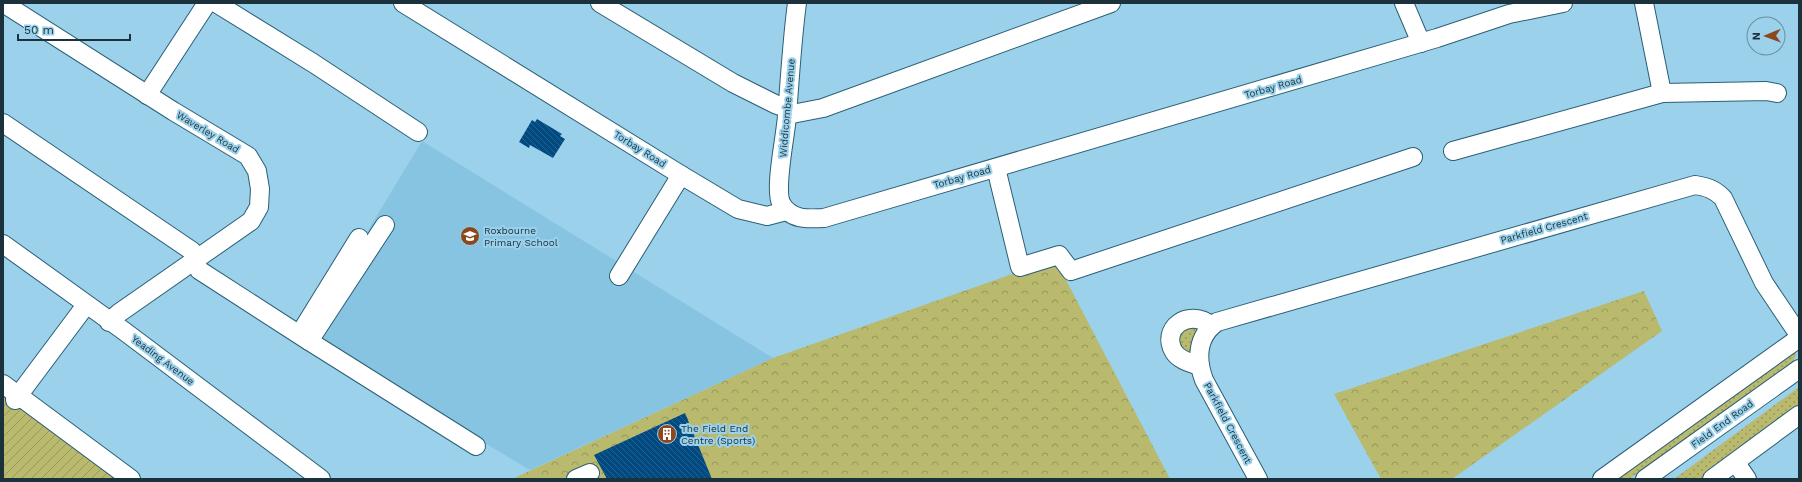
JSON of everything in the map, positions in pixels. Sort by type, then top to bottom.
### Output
[{"type":"street","name":"Waverley Road","points":[[3,3],[248,156],[257,171],[260,189],[259,207],[251,221],[119,313],[109,322]]},
{"type":"street","name":"Torbay Road","points":[[403,3],[680,175],[738,209],[767,216],[786,211],[794,217],[809,219],[824,218],[1421,43],[1507,9],[1563,3]]},
{"type":"street","points":[[600,3],[733,83],[787,111],[823,108],[1111,3]]},
{"type":"street","name":"Widdicombe Avenue","points":[[786,211],[781,202],[779,188],[797,3]]},
{"type":"street","points":[[1404,3],[1421,43]]},
{"type":"street","points":[[1644,3],[1662,94]]},
{"type":"street","points":[[147,94],[218,4],[313,63],[418,132]]},
{"type":"street","points":[[1453,150],[1662,94],[1766,91],[1777,93]]},
{"type":"street","points":[[3,123],[192,251],[199,270],[476,446]]},
{"type":"street","points":[[996,168],[1020,266],[1059,254],[1070,271],[1413,157]]},
{"type":"street","points":[[619,276],[680,175]]},
{"type":"street","name":"Parkfield Crescent","points":[[1258,479],[1204,380],[1199,366],[1203,337],[1217,322],[1695,185],[1707,187],[1716,191],[1723,198],[1764,283],[1799,335]]},
{"type":"street","points":[[304,338],[385,225]]},
{"type":"street","points":[[304,338],[359,238]]},
{"type":"street","name":"Yeading Avenue","points":[[3,244],[321,479]]},
{"type":"street","points":[[17,398],[86,305]]},
{"type":"street","points":[[1199,366],[1181,359],[1175,353],[1172,344],[1174,327],[1189,318],[1205,320],[1212,326]]},
{"type":"street","points":[[1602,479],[1799,338]]},
{"type":"street","name":"Field End Road","points":[[1645,479],[1799,368]]},
{"type":"street","points":[[3,384],[17,398],[131,479]]},
{"type":"street","points":[[1712,479],[1736,463],[1799,415]]},
{"type":"street","points":[[1736,463],[1747,479]]},
{"type":"shaded area","name":"Roxbourne Primary School","points":[[422,141],[773,358],[530,470],[317,343],[307,331]]},
{"type":"green space","points":[[1055,259],[1170,479],[512,479],[773,358]]},
{"type":"green space","points":[[1644,291],[1662,331],[1452,479],[1381,479],[1334,394]]},
{"type":"green space","points":[[1200,324],[1192,357],[1185,355],[1176,335],[1179,328]]},
{"type":"green space","points":[[1795,351],[1796,355],[1793,361],[1629,479],[1615,479]]},
{"type":"green space","points":[[1799,387],[1799,415],[1712,479],[1674,479]]},
{"type":"green space","points":[[3,392],[120,479],[3,479]]},
{"type":"building","points":[[537,119],[562,134],[560,136],[565,139],[553,158],[530,145],[529,148],[519,142],[532,120],[535,122]]},
{"type":"building","name":"The Field End Centre (Sports)","points":[[685,413],[712,479],[607,479],[594,455]]},
{"type":"place","name":"Roxbourne Primary School","points":[[470,236]]},
{"type":"place","name":"The Field End Centre (Sports)","points":[[667,434]]}]
